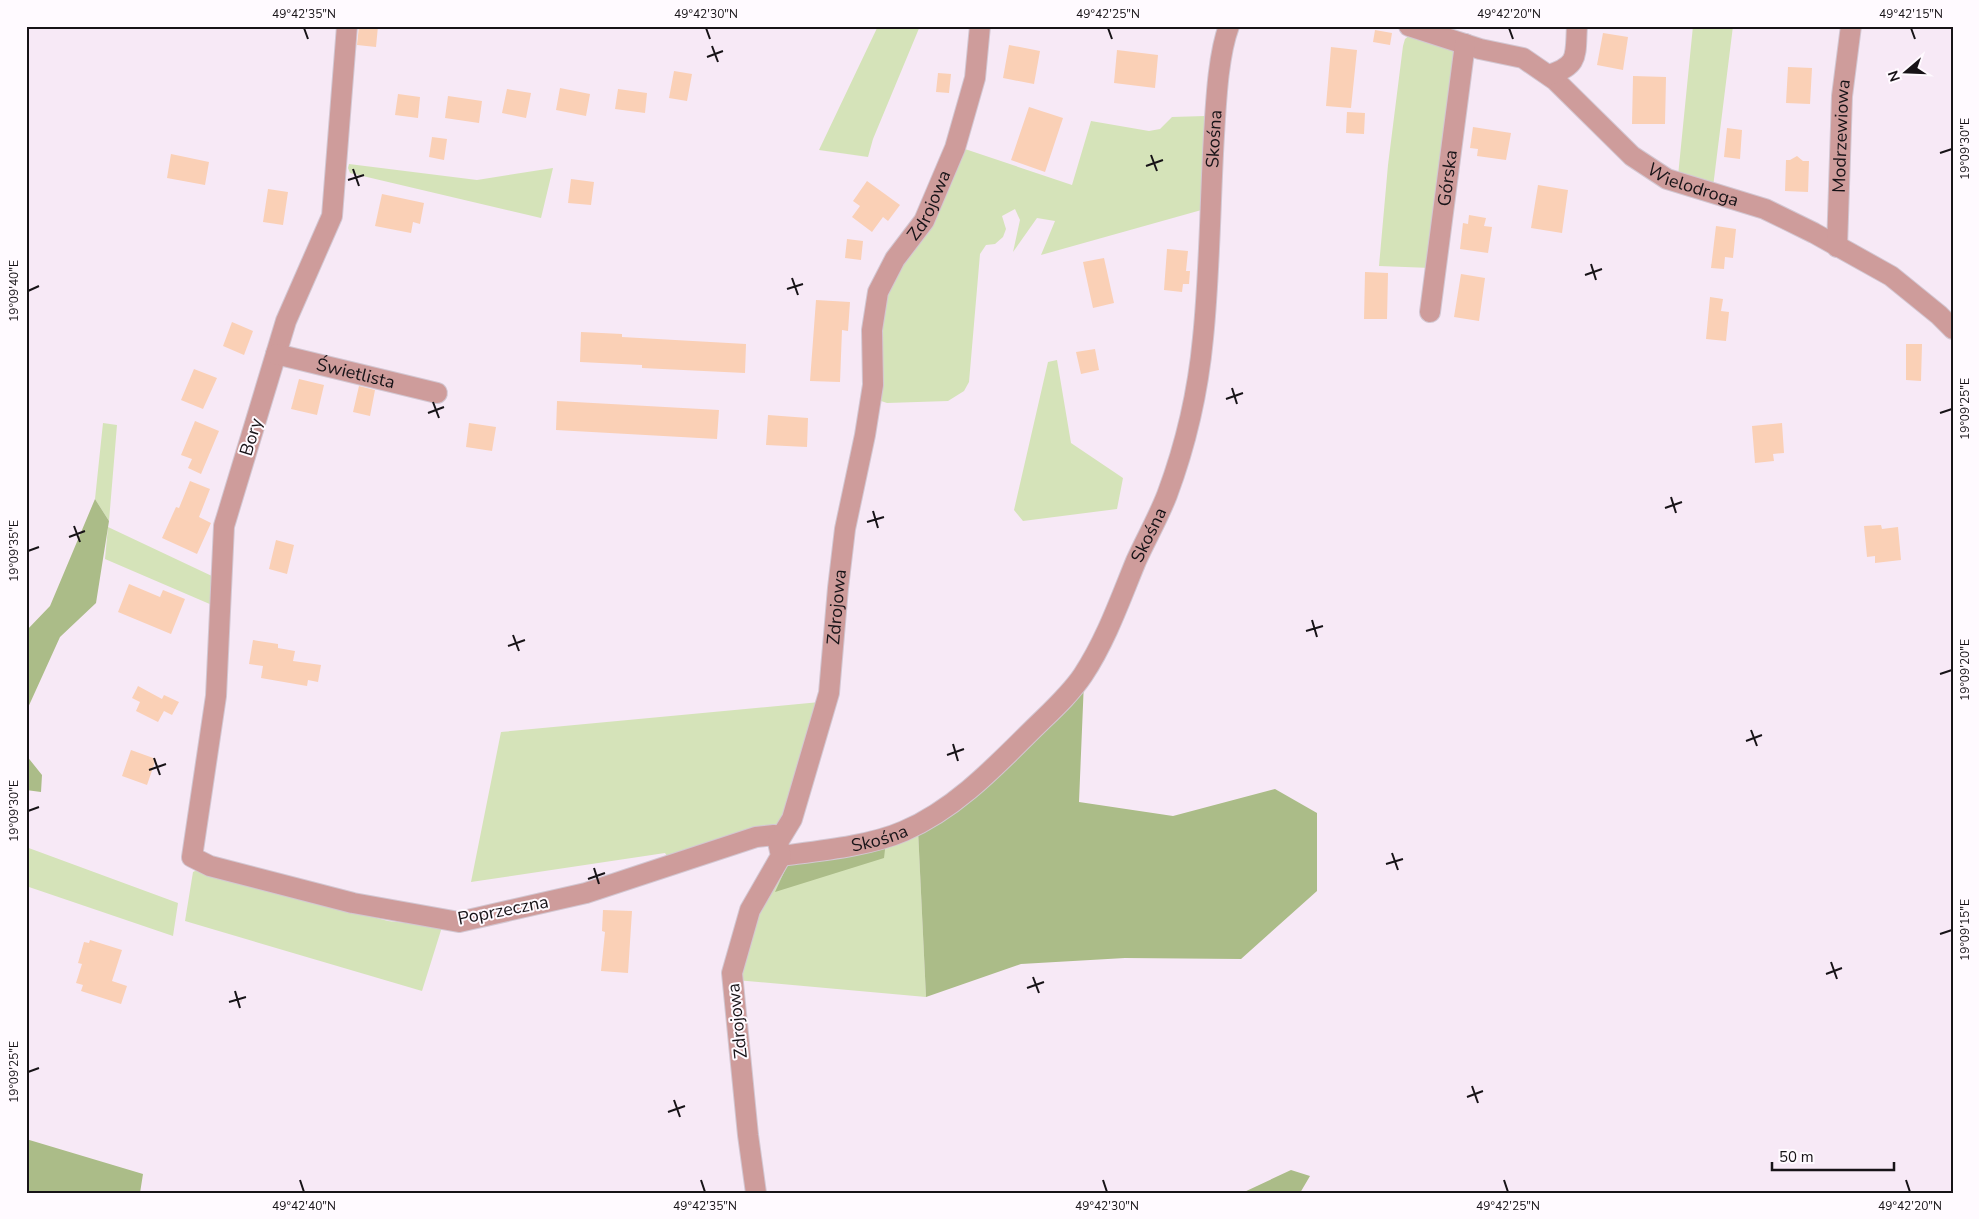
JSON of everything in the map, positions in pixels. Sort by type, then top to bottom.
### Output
[{"type":"street","name":"Bory","points":[[192,857],[216,696],[224,526],[286,321],[332,216],[347,26]]},
{"type":"street","name":"Zdrojowa","points":[[756,1193],[748,1135],[732,973],[750,910],[780,849],[792,819],[829,693],[845,528],[865,435],[873,385],[872,330],[878,292],[895,259],[924,222],[955,148],[975,78],[980,26]]},
{"type":"street","name":"Skośna","points":[[780,849],[823,851],[865,842],[902,832],[939,813],[976,784],[1054,709],[1082,677],[1100,645],[1146,538],[1166,497],[1193,409],[1203,341],[1208,278],[1210,201],[1216,108],[1224,37],[1229,26]]},
{"type":"street","points":[[1409,26],[1445,31]]},
{"type":"street","points":[[1549,75],[1565,70],[1575,58],[1577,26]]},
{"type":"street","name":"Modrzewiowa","points":[[1837,247],[1842,96],[1851,26]]},
{"type":"street","name":"Wielodroga","points":[[1445,31],[1465,44],[1523,58],[1549,75],[1632,156],[1667,179],[1765,209],[1837,247],[1890,276],[1939,315],[1953,330]]},
{"type":"street","name":"Górska","points":[[1430,312],[1465,44]]},
{"type":"street","name":"Świetlista","points":[[276,354],[437,394]]},
{"type":"street","name":"Poprzeczna","points":[[192,857],[210,866],[354,903],[459,922],[586,893],[756,837],[774,835],[780,849]]},
{"type":"green space","points":[[878,26],[920,26],[873,139],[868,157],[819,150]]},
{"type":"green space","points":[[1693,26],[1733,26],[1713,187],[1678,176]]},
{"type":"green space","points":[[1413,32],[1452,46],[1456,60],[1431,268],[1379,266],[1388,165],[1403,46],[1405,39]]},
{"type":"green space","points":[[1205,116],[1210,128],[1205,209],[1041,255],[1055,221],[1037,218],[1013,252],[1020,220],[1015,209],[1002,216],[1006,229],[1003,237],[995,244],[986,245],[980,254],[969,382],[964,391],[948,401],[887,403],[881,401],[877,396],[881,295],[965,149],[1072,185],[1091,121],[1149,131],[1160,129],[1172,117]]},
{"type":"green space","points":[[349,164],[477,180],[553,168],[541,218],[350,173]]},
{"type":"green space","points":[[1057,360],[1071,443],[1123,478],[1117,509],[1023,521],[1014,510],[1048,362]]},
{"type":"green space","points":[[103,423],[117,425],[109,521],[95,499]]},
{"type":"green space","points":[[95,499],[109,521],[96,603],[60,637],[26,712],[26,631],[50,606]]},
{"type":"green space","points":[[108,527],[214,577],[212,605],[105,559]]},
{"type":"green space","points":[[1084,681],[1079,802],[1173,816],[1275,789],[1317,813],[1317,891],[1241,959],[1125,958],[1021,964],[926,997],[918,830]]},
{"type":"green space","points":[[820,702],[779,826],[671,862],[665,853],[471,882],[501,732]]},
{"type":"green space","points":[[26,755],[42,775],[41,792],[26,790]]},
{"type":"green space","points":[[918,830],[926,997],[736,980],[753,914],[789,861],[776,891],[886,841]]},
{"type":"green space","points":[[886,841],[884,858],[775,892],[789,861]]},
{"type":"green space","points":[[26,847],[178,903],[173,936],[26,886]]},
{"type":"green space","points":[[197,870],[388,921],[442,927],[422,991],[185,921],[193,872]]},
{"type":"green space","points":[[26,1139],[143,1174],[140,1193],[26,1193]]},
{"type":"green space","points":[[1291,1170],[1310,1176],[1300,1193],[1242,1193]]},
{"type":"building","points":[[359,26],[378,26],[376,47],[357,45]]},
{"type":"building","points":[[1375,30],[1392,33],[1390,45],[1373,42]]},
{"type":"building","points":[[1603,33],[1628,37],[1623,70],[1597,65]]},
{"type":"building","points":[[1009,45],[1040,51],[1034,84],[1003,78]]},
{"type":"building","points":[[1331,47],[1357,50],[1351,108],[1326,106]]},
{"type":"building","points":[[1117,50],[1158,55],[1155,88],[1114,83]]},
{"type":"building","points":[[1788,67],[1812,68],[1810,104],[1786,103]]},
{"type":"building","points":[[674,71],[692,74],[687,101],[669,98]]},
{"type":"building","points":[[938,73],[951,74],[949,93],[936,92]]},
{"type":"building","points":[[1633,76],[1666,77],[1665,124],[1632,124]]},
{"type":"building","points":[[560,88],[590,94],[586,116],[556,110]]},
{"type":"building","points":[[507,89],[531,93],[526,118],[502,113]]},
{"type":"building","points":[[618,89],[647,93],[645,113],[615,109]]},
{"type":"building","points":[[398,94],[420,97],[418,118],[395,115]]},
{"type":"building","points":[[448,96],[482,101],[479,123],[445,118]]},
{"type":"building","points":[[1029,107],[1063,118],[1045,172],[1011,160]]},
{"type":"building","points":[[1347,112],[1365,113],[1364,134],[1346,133]]},
{"type":"building","points":[[1473,127],[1511,133],[1506,160],[1477,156],[1478,149],[1470,148]]},
{"type":"building","points":[[1727,128],[1742,130],[1740,159],[1724,157]]},
{"type":"building","points":[[432,137],[447,139],[444,160],[429,157]]},
{"type":"building","points":[[171,154],[209,162],[205,185],[167,178]]},
{"type":"building","points":[[1797,156],[1803,161],[1809,161],[1808,192],[1785,191],[1786,160]]},
{"type":"building","points":[[571,179],[594,182],[591,205],[568,203]]},
{"type":"building","points":[[867,181],[900,205],[888,221],[883,217],[872,232],[852,217],[860,206],[853,201]]},
{"type":"building","points":[[1538,185],[1568,190],[1562,233],[1531,228]]},
{"type":"building","points":[[268,189],[288,192],[283,225],[263,222]]},
{"type":"building","points":[[382,194],[424,203],[420,224],[413,222],[411,233],[375,226]]},
{"type":"building","points":[[1469,215],[1486,218],[1484,226],[1492,227],[1488,253],[1460,249],[1463,223],[1468,224]]},
{"type":"building","points":[[1716,226],[1736,229],[1733,258],[1725,257],[1724,269],[1711,268]]},
{"type":"building","points":[[847,239],[863,241],[861,260],[845,258]]},
{"type":"building","points":[[1167,249],[1188,251],[1186,271],[1190,271],[1189,284],[1183,284],[1182,292],[1164,290]]},
{"type":"building","points":[[1104,258],[1114,303],[1093,308],[1083,262]]},
{"type":"building","points":[[1365,272],[1388,273],[1387,319],[1364,319]]},
{"type":"building","points":[[1461,274],[1485,278],[1479,321],[1454,317]]},
{"type":"building","points":[[1710,297],[1723,299],[1721,311],[1729,312],[1726,341],[1706,339]]},
{"type":"building","points":[[816,300],[850,302],[848,331],[842,330],[840,382],[810,381]]},
{"type":"building","points":[[232,322],[253,331],[244,355],[223,346]]},
{"type":"building","points":[[581,332],[622,334],[622,337],[746,344],[745,373],[642,368],[642,365],[580,362]]},
{"type":"building","points":[[1906,344],[1922,344],[1921,381],[1906,380]]},
{"type":"building","points":[[1095,349],[1099,370],[1081,374],[1076,352]]},
{"type":"building","points":[[194,369],[217,378],[203,409],[181,400]]},
{"type":"building","points":[[299,379],[324,385],[317,415],[291,409]]},
{"type":"building","points":[[359,386],[375,390],[370,416],[353,412]]},
{"type":"building","points":[[557,401],[719,410],[717,439],[556,430]]},
{"type":"building","points":[[768,415],[808,418],[807,447],[766,445]]},
{"type":"building","points":[[195,421],[219,431],[201,474],[188,468],[192,459],[181,455]]},
{"type":"building","points":[[469,423],[496,427],[492,451],[466,447]]},
{"type":"building","points":[[1782,423],[1784,453],[1773,454],[1774,461],[1755,463],[1752,426]]},
{"type":"building","points":[[190,481],[210,489],[199,517],[211,523],[197,554],[162,538],[176,507],[179,508]]},
{"type":"building","points":[[1881,525],[1882,529],[1898,527],[1901,560],[1875,563],[1875,556],[1867,557],[1864,526]]},
{"type":"building","points":[[276,540],[294,545],[287,574],[269,569]]},
{"type":"building","points":[[129,584],[160,597],[163,590],[185,599],[171,634],[118,612]]},
{"type":"building","points":[[253,640],[278,644],[278,648],[295,651],[293,661],[321,665],[318,682],[308,680],[307,686],[261,678],[263,666],[249,664]]},
{"type":"building","points":[[138,686],[162,699],[164,695],[179,702],[172,715],[164,711],[158,722],[136,711],[140,702],[132,698]]},
{"type":"building","points":[[131,750],[156,759],[147,785],[122,776]]},
{"type":"building","points":[[603,910],[632,911],[628,973],[601,971],[605,932],[602,931]]},
{"type":"building","points":[[90,940],[122,950],[112,981],[127,986],[121,1004],[81,991],[83,985],[76,983],[82,964],[78,963],[84,942],[89,943]]}]
